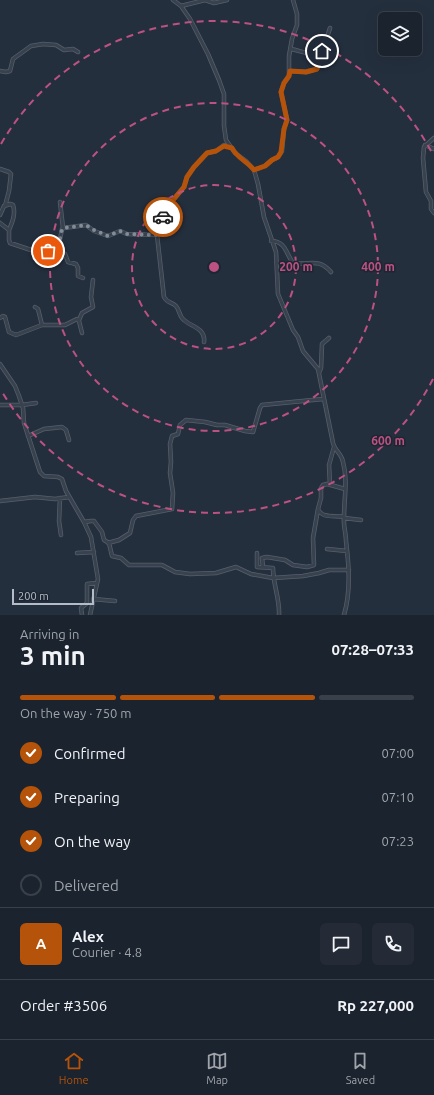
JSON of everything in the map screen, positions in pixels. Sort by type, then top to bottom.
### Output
[{"type":"street","points":[[173,0],[181,6],[190,19],[205,47],[223,90],[224,134],[236,155],[246,161],[254,170],[264,217],[275,249],[277,290],[279,298],[293,330],[298,336],[303,351],[314,363],[319,373],[323,399],[334,447],[343,460],[345,489],[344,517],[349,570],[348,597],[344,615]]},
{"type":"street","points":[[181,6],[190,2],[206,0],[214,3],[227,0]]},
{"type":"street","points":[[254,170],[265,166],[278,157],[281,152],[284,129],[287,120],[281,92],[284,83],[289,76],[289,61],[293,36],[297,25],[297,14],[293,0]]},
{"type":"street","points":[[291,49],[307,54],[317,53],[323,50],[330,28]]},
{"type":"street","points":[[0,71],[10,71],[12,59],[33,46],[43,44],[54,45],[64,50],[73,49],[78,52]]},
{"type":"street","points":[[290,71],[306,72],[317,69],[317,53]]},
{"type":"street","points":[[434,138],[425,145],[423,149],[425,189],[431,201],[432,210],[434,213]]},
{"type":"street","points":[[425,145],[434,149]]},
{"type":"street","points":[[204,342],[204,336],[199,328],[184,320],[176,306],[168,302],[164,297],[157,235],[168,206],[184,187],[187,177],[194,167],[208,152],[215,151],[224,146],[232,148]]},
{"type":"street","points":[[0,169],[11,174],[5,206],[0,215]]},
{"type":"street","points":[[56,251],[59,244],[60,232],[63,228],[60,202]]},
{"type":"street","points":[[5,206],[12,204],[14,209],[12,223],[9,230],[9,240],[11,244],[34,251],[56,251],[66,255],[68,262],[76,265],[78,276],[83,278]]},
{"type":"street","points":[[0,223],[9,230]]},
{"type":"street","points":[[63,228],[86,225],[108,236],[120,231],[127,234],[157,235]]},
{"type":"street","points":[[271,241],[279,242],[283,245],[293,263],[320,264],[325,266],[331,272]]},
{"type":"street","points":[[82,333],[79,320],[82,313],[93,307],[91,297],[93,280]]},
{"type":"street","points":[[35,307],[38,309],[42,325]]},
{"type":"street","points":[[0,318],[3,316],[5,317],[9,332],[16,335],[42,325],[62,325],[79,320]]},
{"type":"street","points":[[319,373],[322,344],[329,338]]},
{"type":"street","points":[[0,364],[15,386],[22,405],[24,423],[41,473],[44,476],[61,478],[69,497],[90,534],[97,575],[97,583],[90,615]]},
{"type":"street","points":[[108,543],[119,540],[130,533],[133,520],[136,516],[172,510],[173,493],[170,474],[171,437],[178,434],[180,425],[186,420],[216,425],[227,425],[245,431],[254,432],[261,406],[323,399]]},
{"type":"street","points":[[0,405],[36,404]]},
{"type":"street","points":[[28,436],[44,429],[62,427],[66,430],[69,440]]},
{"type":"street","points":[[330,485],[329,465],[334,447]]},
{"type":"street","points":[[263,567],[262,558],[265,557],[285,560],[291,565],[307,567],[314,565],[313,538],[322,487],[324,485],[330,485],[345,489]]},
{"type":"street","points":[[0,501],[69,497]]},
{"type":"street","points":[[60,498],[61,535]]},
{"type":"street","points":[[318,509],[320,513],[324,515],[361,520]]},
{"type":"street","points":[[84,522],[91,520],[94,522],[102,532],[104,540],[108,543],[112,556],[120,557],[129,565],[162,565],[178,573],[190,574],[216,573],[236,567],[257,576],[273,578],[319,574],[329,570],[349,570]]},
{"type":"street","points":[[327,549],[347,551]]},
{"type":"street","points":[[77,553],[94,552]]},
{"type":"street","points":[[257,553],[257,566],[273,568],[273,578],[279,601],[280,615]]},
{"type":"street","points":[[82,615],[81,608],[87,603],[87,584],[97,583]]},
{"type":"street","points":[[93,600],[115,601]]},
{"type":"way so far","points":[[48,251],[56,251],[59,244],[60,232],[63,228],[86,225],[91,229],[108,236],[120,231],[127,234],[157,235],[157,231],[163,217]]},
{"type":"route","points":[[163,217],[168,206],[184,187],[187,177],[208,152],[218,150],[224,146],[232,148],[236,155],[246,161],[254,170],[265,166],[278,157],[281,152],[284,129],[287,122],[281,96],[282,87],[288,78],[290,71],[306,72],[316,70],[318,67],[317,53],[322,51]]}]
